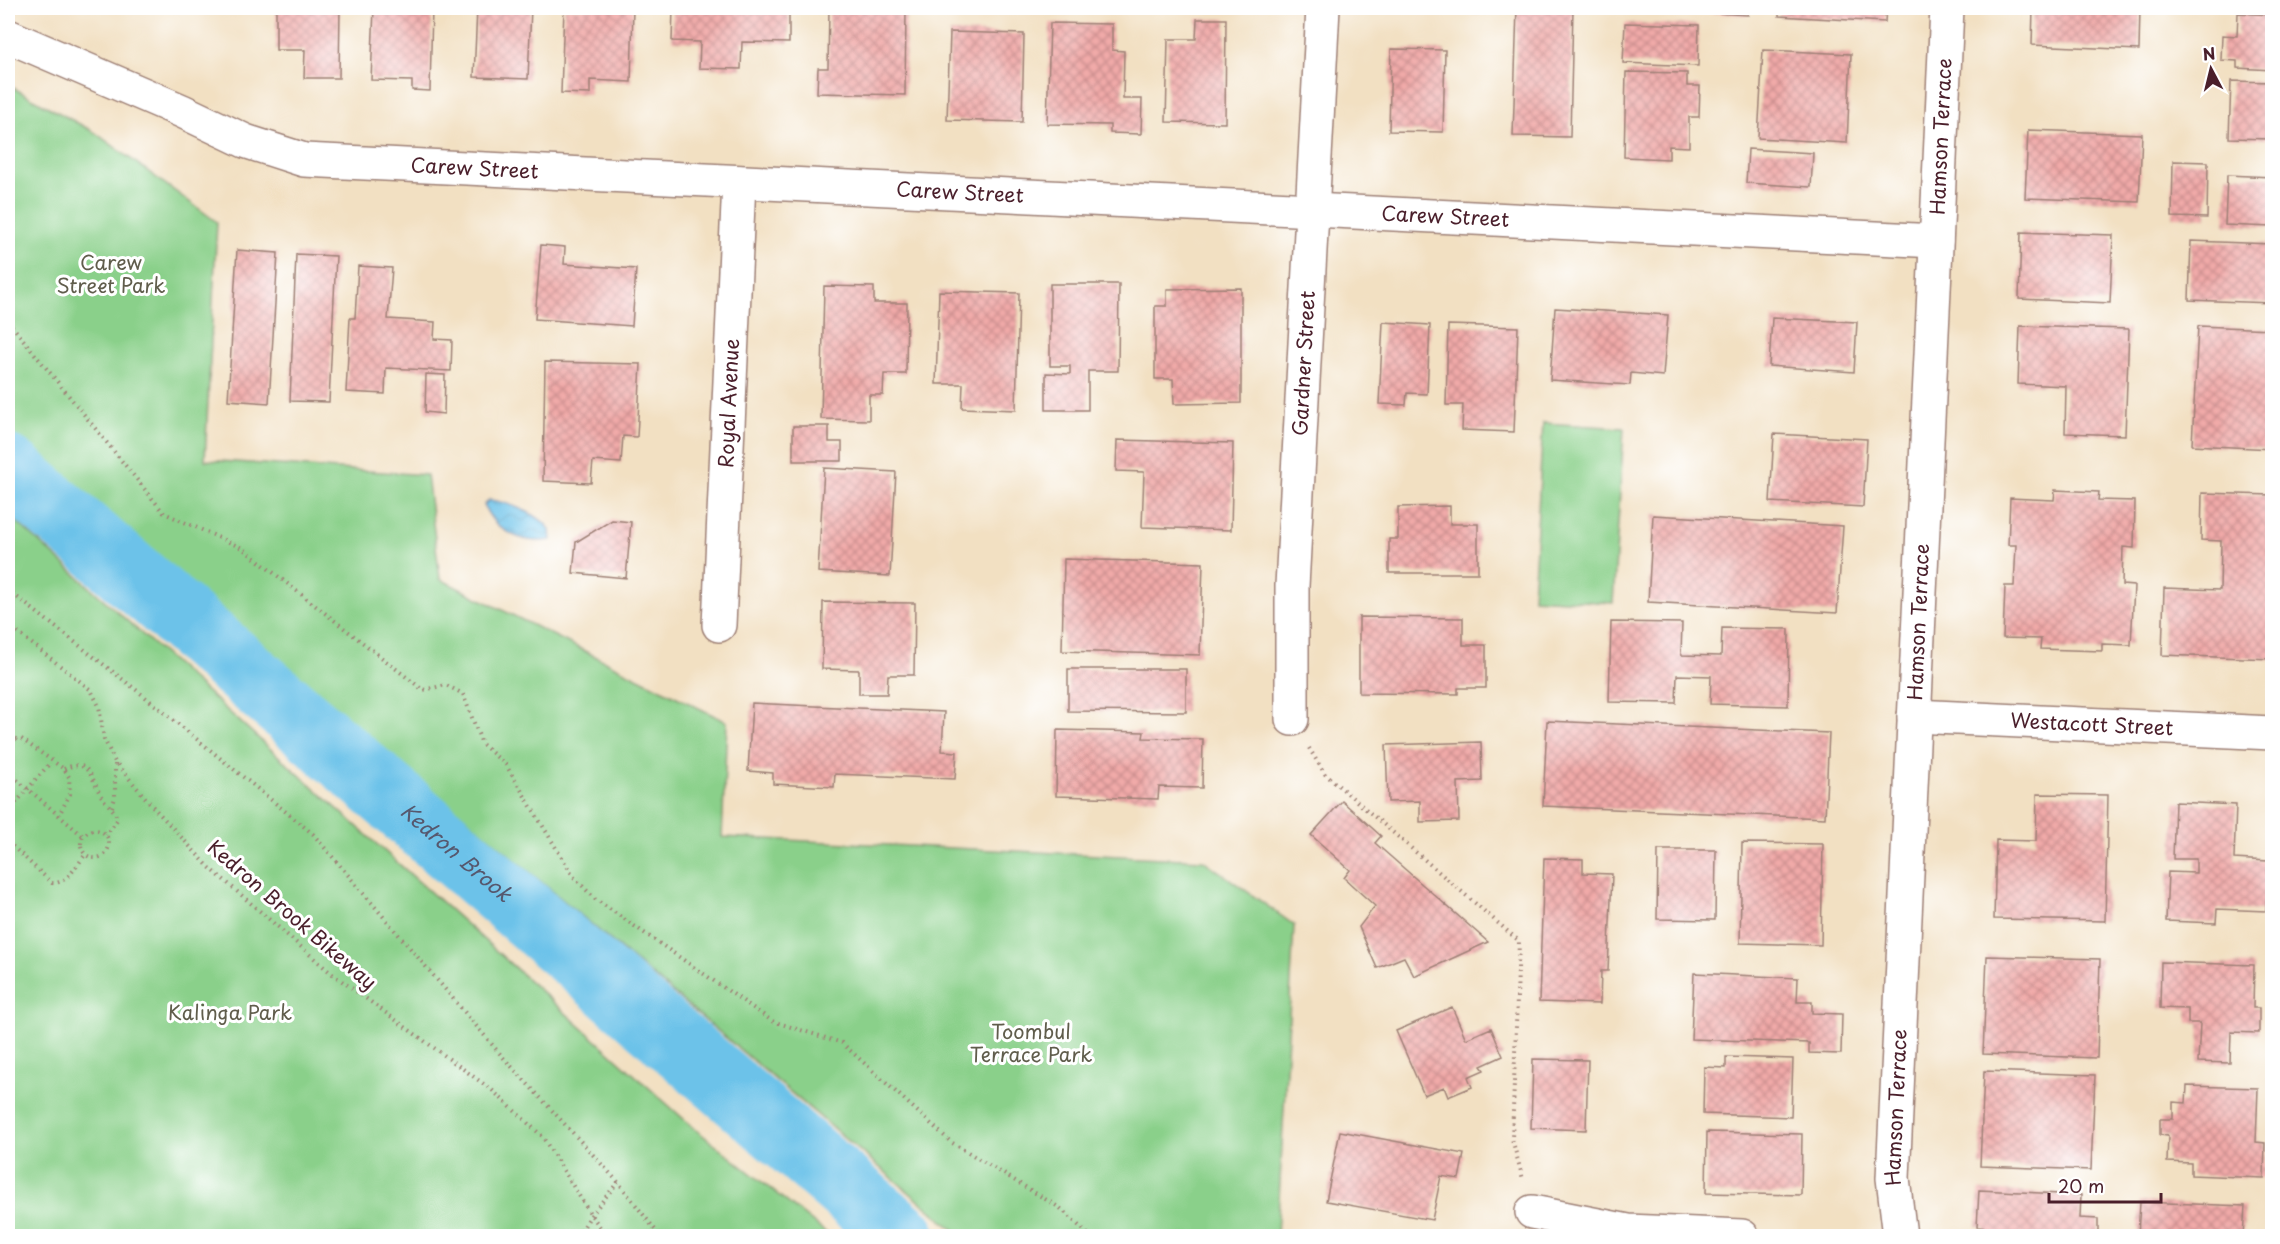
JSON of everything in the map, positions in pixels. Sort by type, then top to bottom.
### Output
[{"type":"street","name":"Gardner Street","points":[[1292,719],[1292,586],[1323,8]]},
{"type":"street","name":"Hamson Terrace","points":[[1900,1236],[1893,1178],[1947,8]]},
{"type":"street","name":"Carew Street","points":[[8,36],[182,111],[245,141],[304,160],[1936,241]]},
{"type":"street","name":"Royal Avenue","points":[[719,625],[739,182]]},
{"type":"street","name":"Westacott Street","points":[[1914,716],[2272,733]]},
{"type":"street","points":[[1532,1212],[1628,1231],[1742,1236]]},
{"type":"path","points":[[8,321],[164,513],[242,548],[423,690],[446,685],[463,694],[482,744],[506,765],[573,876],[595,899],[772,1021],[842,1043],[951,1142],[1060,1208],[1090,1236]]},
{"type":"path","points":[[8,590],[144,696],[313,834],[501,1055],[618,1182],[660,1236]]},
{"type":"path","name":"Kedron Brook Bikeway","points":[[8,625],[91,690],[99,706],[104,739],[115,762],[154,809],[210,867],[331,973],[492,1090],[542,1136],[591,1215],[607,1236]]},
{"type":"path","points":[[1292,719],[1325,774],[1519,941],[1512,1139],[1532,1212]]},
{"type":"path","points":[[8,748],[14,740],[20,738],[64,769],[70,784],[70,794],[59,815]]},
{"type":"path","points":[[8,812],[51,762]]},
{"type":"path","points":[[112,807],[115,798],[115,762]]},
{"type":"path","points":[[64,769],[70,766],[81,766],[92,774],[103,800],[112,807],[117,820],[106,835]]},
{"type":"path","points":[[8,772],[83,836]]},
{"type":"path","points":[[95,830],[106,835],[109,844],[106,853],[94,859],[86,855],[81,848],[83,836],[95,830]]},
{"type":"path","points":[[8,842],[52,883],[64,880],[86,855]]},
{"type":"path","points":[[578,1236],[591,1215],[618,1182]]},
{"type":"green space","name":"Toombul Terrace Park","points":[[8,85],[94,132],[217,222],[205,460],[427,475],[440,579],[727,722],[722,837],[1203,860],[1294,925],[1277,1236],[961,1236],[8,432]]},
{"type":"green space","points":[[1543,423],[1624,428],[1613,603],[1533,598]]},
{"type":"green space","name":"Kalinga Park","points":[[8,514],[695,1129],[830,1236],[8,1236]]},
{"type":"water","points":[[489,500],[513,506],[539,519],[550,530],[551,540],[521,538],[502,529],[484,505]]},
{"type":"building","points":[[276,8],[340,8],[339,78],[304,78],[305,50],[276,50]]},
{"type":"building","points":[[374,8],[432,8],[430,91],[412,90],[412,81],[371,80]]},
{"type":"building","points":[[477,8],[531,8],[528,79],[474,77]]},
{"type":"building","points":[[564,8],[633,8],[631,82],[590,80],[590,94],[561,93]]},
{"type":"building","points":[[673,8],[789,8],[789,43],[742,42],[741,69],[699,68],[700,42],[672,41]]},
{"type":"building","points":[[829,8],[906,8],[905,95],[817,93],[818,68],[828,68]]},
{"type":"building","points":[[1435,8],[1483,8],[1482,14],[1435,11]]},
{"type":"building","points":[[1517,8],[1573,8],[1570,137],[1513,136]]},
{"type":"building","points":[[1648,8],[1749,8],[1748,15]]},
{"type":"building","points":[[1779,8],[1886,8],[1885,22],[1779,16]]},
{"type":"building","points":[[2033,8],[2140,8],[2139,50],[2032,45]]},
{"type":"building","points":[[2238,13],[2272,15],[2272,70],[2237,68],[2237,61],[2221,60],[2222,35],[2237,36]]},
{"type":"building","points":[[1197,19],[1226,19],[1225,123],[1166,122],[1168,39],[1196,39]]},
{"type":"building","points":[[1050,23],[1112,24],[1112,50],[1124,51],[1123,99],[1142,99],[1141,134],[1110,133],[1110,125],[1047,124]]},
{"type":"building","points":[[1625,23],[1699,25],[1698,66],[1623,63]]},
{"type":"building","points":[[950,32],[1024,34],[1022,122],[947,120]]},
{"type":"building","points":[[1391,49],[1445,50],[1443,132],[1389,131]]},
{"type":"building","points":[[1763,50],[1851,54],[1847,143],[1758,138]]},
{"type":"building","points":[[1626,72],[1687,73],[1687,86],[1700,86],[1699,117],[1689,117],[1689,147],[1669,146],[1669,159],[1624,157]]},
{"type":"building","points":[[2231,81],[2272,82],[2272,139],[2229,138]]},
{"type":"building","points":[[2028,130],[2142,134],[2139,202],[2025,198]]},
{"type":"building","points":[[1748,149],[1813,153],[1811,187],[1746,183]]},
{"type":"building","points":[[2173,161],[2208,162],[2207,218],[2172,217]]},
{"type":"building","points":[[2227,175],[2272,177],[2272,227],[2225,225]]},
{"type":"building","points":[[2021,232],[2113,235],[2110,303],[2019,299]]},
{"type":"building","points":[[2191,241],[2272,244],[2272,303],[2189,300]]},
{"type":"building","points":[[541,245],[565,247],[564,264],[636,269],[632,326],[535,319]]},
{"type":"building","points":[[237,250],[278,253],[269,403],[228,400]]},
{"type":"building","points":[[296,254],[336,256],[329,402],[290,401]]},
{"type":"building","points":[[358,266],[392,268],[388,319],[435,322],[434,339],[452,340],[451,371],[386,368],[385,394],[346,392],[350,318],[355,318]]},
{"type":"building","points":[[1050,284],[1119,284],[1118,371],[1088,371],[1088,410],[1046,410],[1046,373],[1070,374],[1070,366],[1050,366]]},
{"type":"building","points":[[824,286],[874,287],[874,303],[907,303],[906,374],[884,374],[883,395],[869,395],[869,420],[821,419]]},
{"type":"building","points":[[1241,288],[1241,403],[1174,404],[1173,379],[1155,379],[1155,306],[1167,306],[1167,289]]},
{"type":"building","points":[[939,291],[1019,293],[1016,410],[962,408],[963,384],[936,384]]},
{"type":"building","points":[[1555,308],[1668,315],[1663,376],[1631,373],[1630,385],[1550,380]]},
{"type":"building","points":[[1772,318],[1857,322],[1854,372],[1769,366]]},
{"type":"building","points":[[1383,322],[1430,325],[1427,394],[1407,393],[1406,405],[1379,404]]},
{"type":"building","points":[[1448,325],[1518,327],[1514,432],[1462,430],[1463,405],[1446,405]]},
{"type":"building","points":[[2020,326],[2129,329],[2125,435],[2065,433],[2066,386],[2018,384]]},
{"type":"building","points":[[2198,326],[2272,329],[2272,449],[2192,445]]},
{"type":"building","points":[[545,362],[641,364],[637,437],[623,436],[621,463],[593,461],[591,483],[543,481]]},
{"type":"building","points":[[426,374],[445,375],[444,414],[425,412]]},
{"type":"building","points":[[793,426],[829,426],[829,442],[842,442],[842,461],[793,461]]},
{"type":"building","points":[[1774,434],[1867,439],[1863,507],[1770,502]]},
{"type":"building","points":[[1117,440],[1233,443],[1231,530],[1142,527],[1144,472],[1116,471]]},
{"type":"building","points":[[824,468],[896,472],[890,576],[818,572]]},
{"type":"building","points":[[2055,490],[2099,492],[2098,500],[2135,501],[2134,548],[2123,547],[2122,585],[2134,586],[2131,645],[2102,644],[2102,651],[2040,649],[2041,639],[2003,638],[2005,586],[2014,586],[2016,545],[2008,545],[2010,498],[2054,500]]},
{"type":"building","points":[[2202,493],[2272,495],[2272,659],[2162,655],[2164,588],[2220,590],[2221,541],[2201,540]]},
{"type":"building","points":[[1450,506],[1450,524],[1478,524],[1478,573],[1389,573],[1389,539],[1398,539],[1398,507]]},
{"type":"building","points":[[1653,515],[1843,526],[1837,613],[1648,602]]},
{"type":"building","points":[[612,520],[631,522],[626,578],[573,573],[576,542]]},
{"type":"building","points":[[1064,559],[1203,563],[1200,655],[1062,651]]},
{"type":"building","points":[[823,602],[915,603],[914,675],[888,675],[887,694],[859,694],[859,670],[822,669]]},
{"type":"building","points":[[1359,617],[1463,618],[1463,645],[1486,645],[1486,688],[1458,688],[1458,694],[1359,693]]},
{"type":"building","points":[[1611,622],[1682,623],[1681,655],[1721,656],[1722,628],[1789,629],[1788,706],[1710,704],[1711,676],[1677,675],[1676,703],[1609,702]]},
{"type":"building","points":[[1068,669],[1186,669],[1186,712],[1068,711]]},
{"type":"building","points":[[752,703],[944,712],[942,751],[957,752],[955,779],[835,774],[834,787],[773,784],[773,773],[748,771]]},
{"type":"building","points":[[1547,721],[1829,733],[1825,818],[1543,806]]},
{"type":"building","points":[[1057,730],[1144,732],[1143,738],[1203,739],[1202,788],[1159,787],[1158,799],[1056,796]]},
{"type":"building","points":[[1481,742],[1482,781],[1458,782],[1459,821],[1420,822],[1420,801],[1388,802],[1386,745]]},
{"type":"building","points":[[2037,794],[2108,795],[2105,921],[1994,919],[1996,840],[2036,841]]},
{"type":"building","points":[[1342,801],[1381,836],[1375,843],[1488,942],[1414,976],[1404,957],[1377,968],[1359,927],[1375,906],[1344,878],[1350,870],[1311,835]]},
{"type":"building","points":[[2175,802],[2236,805],[2234,859],[2268,861],[2266,911],[2217,909],[2216,923],[2166,921],[2168,872],[2196,873],[2196,859],[2173,859]]},
{"type":"building","points":[[1742,843],[1823,844],[1821,945],[1740,943]]},
{"type":"building","points":[[1658,850],[1716,850],[1715,920],[1657,919]]},
{"type":"building","points":[[1544,858],[1583,859],[1583,873],[1612,874],[1608,971],[1601,971],[1600,1004],[1539,1002]]},
{"type":"building","points":[[1987,956],[2100,959],[2097,1058],[1983,1054]]},
{"type":"building","points":[[2161,962],[2254,965],[2253,1008],[2259,1008],[2259,1033],[2231,1032],[2230,1063],[2198,1062],[2200,1023],[2188,1023],[2188,1009],[2160,1008]]},
{"type":"building","points":[[1694,973],[1798,978],[1797,1002],[1812,1002],[1812,1013],[1842,1014],[1841,1054],[1809,1053],[1809,1043],[1691,1039]]},
{"type":"building","points":[[1452,1007],[1466,1039],[1491,1028],[1503,1056],[1481,1066],[1484,1070],[1468,1077],[1472,1087],[1448,1097],[1444,1087],[1424,1095],[1396,1031]]},
{"type":"building","points":[[1726,1057],[1793,1059],[1791,1117],[1703,1114],[1704,1067],[1726,1068]]},
{"type":"building","points":[[1533,1059],[1588,1060],[1586,1130],[1531,1128]]},
{"type":"building","points":[[1984,1071],[2095,1075],[2091,1170],[1980,1166]]},
{"type":"building","points":[[2187,1086],[2258,1088],[2256,1142],[2265,1143],[2264,1178],[2191,1175],[2191,1163],[2167,1162],[2168,1136],[2160,1135],[2160,1119],[2173,1119],[2173,1102],[2186,1103]]},
{"type":"building","points":[[1340,1131],[1464,1154],[1459,1179],[1441,1176],[1432,1220],[1326,1201]]},
{"type":"building","points":[[1707,1132],[1802,1134],[1801,1195],[1706,1193]]},
{"type":"building","points":[[1979,1190],[2081,1195],[2080,1218],[2098,1219],[2098,1236],[1984,1236],[1985,1228],[1977,1227]]},
{"type":"building","points":[[2140,1202],[2245,1206],[2243,1236],[2138,1236]]},
{"type":"waterway","name":"Kedron Brook","points":[[8,469],[902,1236]]},
{"type":"park label","name":"Carew Street Park","points":[[111,274]]}]
